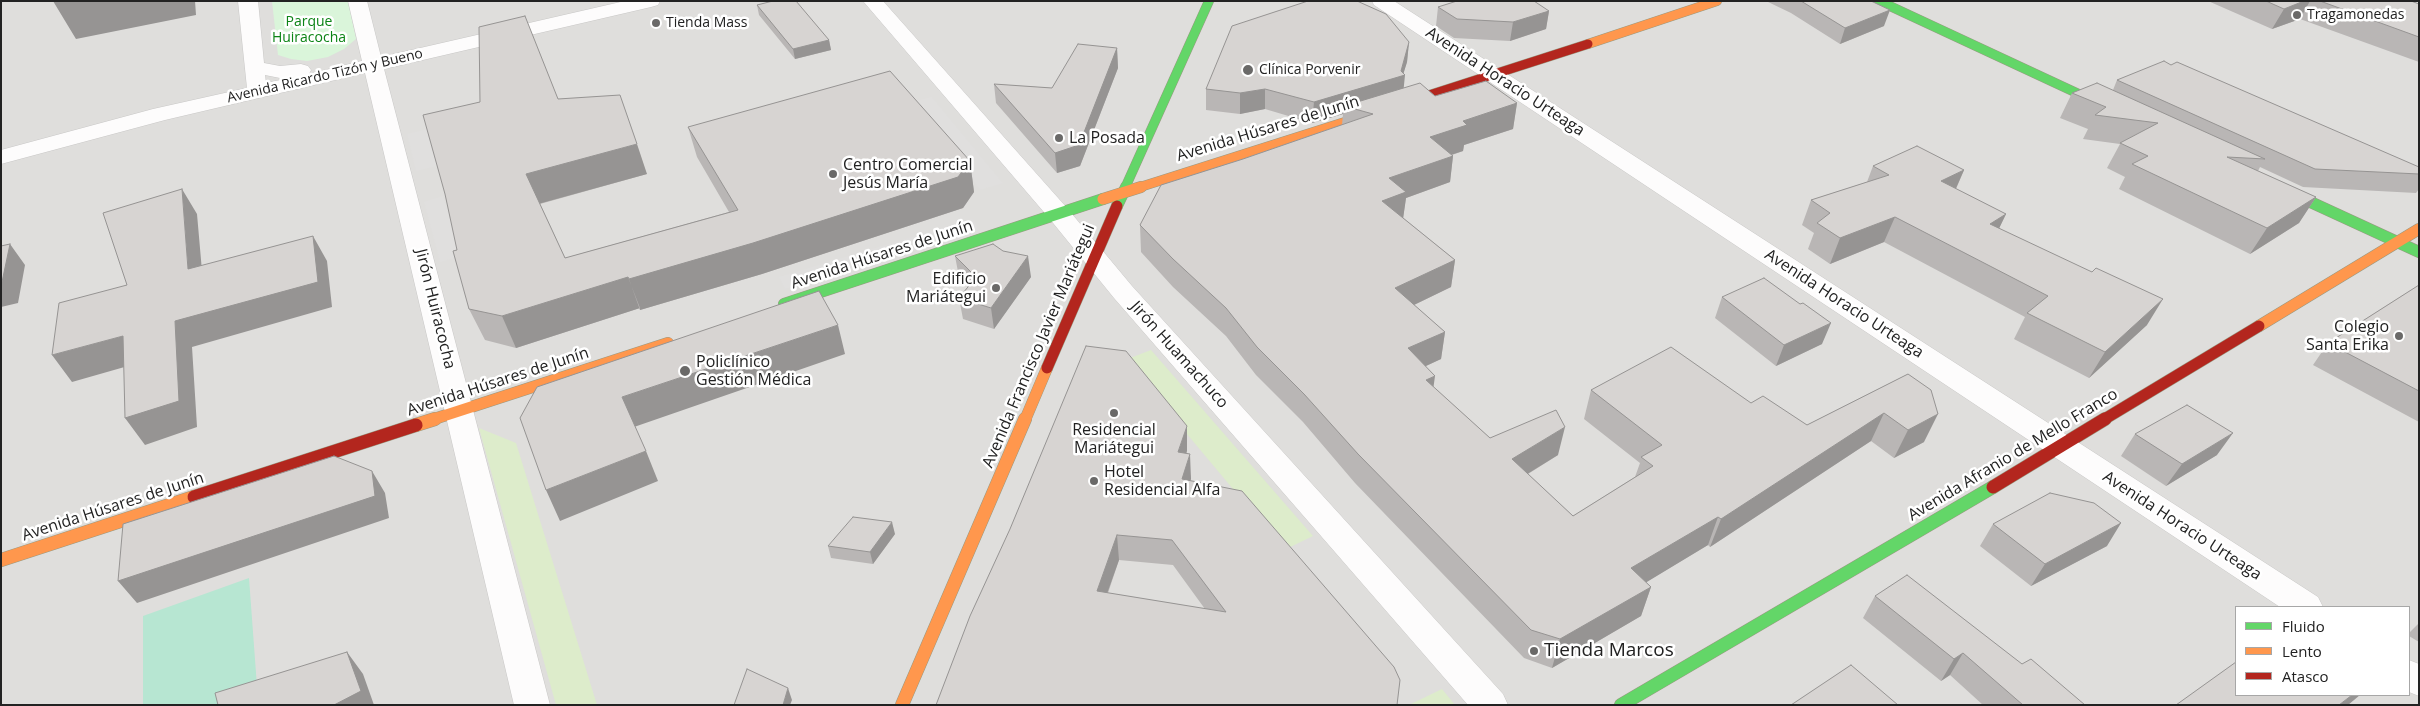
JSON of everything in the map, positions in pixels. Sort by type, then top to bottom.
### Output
[{"type":"street","points":[[248,1],[256,92]]},
{"type":"street","name":"Jirón Huiracocha","points":[[357,1],[532,705]]},
{"type":"street","name":"Avenida Ricardo Tizón y Bueno","points":[[1,157],[104,128],[256,92],[369,54],[651,1]]},
{"type":"street","name":"Jirón Huamachuco","points":[[872,1],[1058,213],[1094,258],[1490,705]]},
{"type":"street","name":"Avenida Francisco Javier Mariátegui","points":[[902,705],[1094,258],[1209,1]]},
{"type":"street","name":"Avenida Horacio Urteaga","points":[[1381,1],[2304,606]]},
{"type":"street","name":"Avenida Húsares de Junín","points":[[771,309],[1058,213],[1495,75],[1717,1]]},
{"type":"street","points":[[1879,1],[2121,114]]},
{"type":"street","points":[[255,67],[280,72],[314,67],[345,56],[369,54]]},
{"type":"street","points":[[2272,184],[2419,252]]},
{"type":"street","name":"Avenida Afranio de Mello Franco","points":[[1621,705],[2061,446],[2419,229]]},
{"type":"street","name":"Avenida Húsares de Junín","points":[[1,560],[460,412],[676,340]]},
{"type":"shaded area","points":[[1,1],[2419,1],[2419,705],[1,705]]},
{"type":"shaded area","points":[[932,97],[1003,183],[980,190],[912,102]]},
{"type":"shaded area","points":[[428,129],[437,166],[416,171],[407,134]]},
{"type":"shaded area","points":[[443,196],[462,256],[440,262],[424,202]]},
{"type":"shaded area","points":[[972,219],[980,230],[785,289],[779,277]]},
{"type":"green space","name":"Parque Huiracocha","points":[[272,1],[348,1],[356,39],[344,49],[328,57],[307,61],[278,55]]},
{"type":"green space","points":[[1151,350],[1313,536],[1284,550],[1125,360]]},
{"type":"green space","points":[[479,428],[516,443],[597,705],[556,705]]},
{"type":"green space","points":[[249,578],[258,700],[245,705],[143,705],[143,616]]},
{"type":"green space","points":[[1442,689],[1455,705],[1409,705]]},
{"type":"building","points":[[773,1],[796,1],[829,40],[793,49],[757,5]]},
{"type":"building","points":[[1308,1],[1357,1],[1386,14],[1409,42],[1401,71],[1405,75],[1314,102],[1265,89],[1240,93],[1206,89],[1232,26]]},
{"type":"building","points":[[1457,1],[1534,1],[1549,11],[1513,22],[1457,19],[1438,7]]},
{"type":"building","points":[[1801,1],[1871,1],[1890,10],[1845,28]]},
{"type":"building","points":[[2266,1],[2304,1],[2284,9]]},
{"type":"building","points":[[2320,1],[2411,1],[2419,4],[2419,37]]},
{"type":"building","points":[[525,16],[558,99],[620,95],[637,144],[526,174],[565,258],[738,210],[688,127],[890,71],[970,161],[958,177],[753,243],[629,279],[628,277],[502,316],[469,309],[453,251],[457,250],[445,194],[423,115],[480,102],[479,27]]},
{"type":"building","points":[[1078,44],[1117,48],[1079,145],[1055,153],[994,84],[1052,88]]},
{"type":"building","points":[[2164,61],[2171,65],[2177,62],[2419,167],[2419,174],[2315,169],[2117,80]]},
{"type":"building","points":[[1486,81],[1517,103],[1463,121],[1467,125],[1430,137],[1453,156],[1389,178],[1406,192],[1382,201],[1455,260],[1395,288],[1445,332],[1408,348],[1435,376],[1426,380],[1490,438],[1556,410],[1565,427],[1512,459],[1573,516],[1653,466],[1641,457],[1662,445],[1591,390],[1671,347],[1751,403],[1763,396],[1807,425],[1908,374],[1931,390],[1938,414],[1908,430],[1884,413],[1721,519],[1718,517],[1631,568],[1651,587],[1560,639],[1531,630],[1358,454],[1304,394],[1257,347],[1226,308],[1173,259],[1140,225],[1161,185],[1373,114],[1344,106],[1420,83],[1435,96]]},
{"type":"building","points":[[2097,83],[2265,159],[2227,157],[2316,197],[2267,228],[2132,164],[2148,156],[2120,143],[2158,123],[2095,115],[2106,107],[2072,93]]},
{"type":"building","points":[[1917,146],[1964,170],[1941,181],[2006,214],[1990,224],[2092,272],[2096,268],[2163,299],[2105,352],[2027,313],[2048,296],[1895,217],[1840,238],[1817,223],[1830,213],[1811,200],[1889,175],[1873,166]]},
{"type":"building","points":[[182,189],[188,269],[313,236],[318,282],[175,321],[179,401],[125,418],[123,336],[52,355],[59,303],[127,285],[103,213]]},
{"type":"building","points":[[10,244],[2,282],[1,282],[1,246]]},
{"type":"building","points":[[993,244],[1003,251],[1028,256],[991,308],[959,298],[976,277],[955,256]]},
{"type":"building","points":[[1764,278],[1800,304],[1803,303],[1831,323],[1784,345],[1722,297]]},
{"type":"building","points":[[2419,285],[2419,391],[2328,343]]},
{"type":"building","points":[[819,291],[838,325],[622,397],[646,451],[546,490],[520,418],[537,387]]},
{"type":"building","points":[[1086,346],[1126,351],[1187,426],[1178,452],[1190,454],[1182,479],[1242,491],[1394,667],[1400,680],[1397,705],[936,705],[970,616],[1010,529]],"holes":[[[1117,535],[1172,540],[1226,612],[1097,591]]]},
{"type":"building","points":[[2187,405],[2233,433],[2182,464],[2135,434]]},
{"type":"building","points":[[334,456],[372,471],[375,496],[118,581],[123,524]]},
{"type":"building","points":[[2050,493],[2094,503],[2121,523],[2045,564],[1993,524]]},
{"type":"building","points":[[853,517],[892,522],[870,552],[828,546]]},
{"type":"building","points":[[1907,575],[2022,664],[2031,659],[2085,705],[2023,705],[1963,653],[1954,659],[1875,596]]},
{"type":"building","points":[[347,652],[361,691],[334,705],[218,705],[215,693]]},
{"type":"building","points":[[2235,663],[2235,696],[2351,696],[2339,705],[2176,705]]},
{"type":"building","points":[[1851,665],[1898,705],[1791,705]]},
{"type":"building","points":[[747,669],[788,688],[783,705],[734,705]]},
{"type":"traffic: fast","points":[[1117,206],[1209,1]]},
{"type":"traffic: fast","points":[[1879,1],[2109,108]]},
{"type":"traffic: fast","points":[[2280,188],[2419,252]]},
{"type":"traffic: fast","points":[[784,304],[1103,199]]},
{"type":"traffic: fast","points":[[1621,705],[1993,487]]},
{"type":"traffic: slow","points":[[1588,44],[1717,1]]},
{"type":"traffic: slow","points":[[1103,199],[1392,107]]},
{"type":"traffic: slow","points":[[2259,326],[2419,229]]},
{"type":"traffic: slow","points":[[416,425],[668,343]]},
{"type":"traffic: slow","points":[[902,705],[1047,368]]},
{"type":"traffic: slow","points":[[1,560],[194,497]]},
{"type":"traffic: jam","points":[[1392,107],[1588,44]]},
{"type":"traffic: jam","points":[[1047,368],[1117,206]]},
{"type":"traffic: jam","points":[[1993,487],[2259,326]]},
{"type":"traffic: jam","points":[[194,497],[416,425]]},
{"type":"place","name":"Tragamonedas","points":[[2297,15]]},
{"type":"place","name":"Tienda Mass","points":[[656,23]]},
{"type":"place","name":"Clínica Porvenir","points":[[1248,70]]},
{"type":"place","name":"La Posada","points":[[1059,138]]},
{"type":"place","name":"Centro Comercial Jesús María","points":[[833,174]]},
{"type":"place","name":"Edificio Mariátegui","points":[[996,288]]},
{"type":"place","name":"Colegio Santa Erika","points":[[2399,336]]},
{"type":"place","name":"Policlínico Gestión Médica","points":[[685,371]]},
{"type":"place","name":"Residencial Mariátegui","points":[[1114,413]]},
{"type":"place","name":"Hotel Residencial Alfa","points":[[1094,481]]},
{"type":"place","name":"Tienda Marcos","points":[[1534,651]]}]
